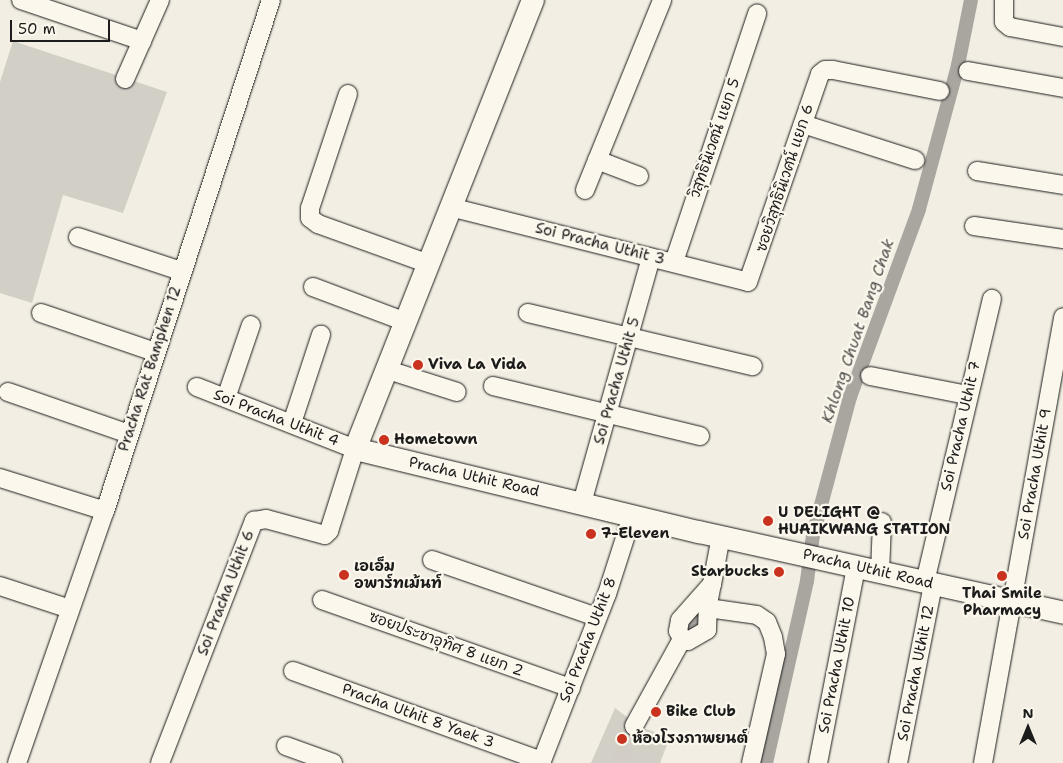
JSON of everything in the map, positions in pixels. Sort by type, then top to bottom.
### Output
[{"type":"main road","points":[[356,449],[533,0]]},
{"type":"main road","name":"Pracha Uthit Road","points":[[356,449],[632,516],[1063,612]]},
{"type":"street","points":[[21,0],[142,41]]},
{"type":"street","points":[[125,79],[160,0]]},
{"type":"street","name":"Pracha Rat Bamphen 12","points":[[17,763],[105,511],[270,0]]},
{"type":"street","points":[[585,190],[662,0]]},
{"type":"street","points":[[1004,0],[1004,22],[1010,27],[1063,37]]},
{"type":"street","name":"วิสุทธินิเวศน์ แยก 5","points":[[674,262],[757,14]]},
{"type":"street","name":"ซอยวิสุทธินิเวศน์ แยก 6","points":[[748,282],[820,74],[825,70],[833,70],[940,91]]},
{"type":"street","points":[[968,71],[1063,88]]},
{"type":"street","points":[[348,94],[310,208],[310,218],[318,224],[428,264]]},
{"type":"street","points":[[803,124],[915,160]]},
{"type":"street","points":[[596,160],[639,176]]},
{"type":"street","points":[[977,171],[1063,185]]},
{"type":"street","name":"Soi Pracha Uthit 3","points":[[450,207],[748,282]]},
{"type":"street","points":[[974,226],[1063,239]]},
{"type":"street","points":[[78,237],[181,271]]},
{"type":"street","name":"Soi Pracha Uthit 5","points":[[582,503],[631,335],[651,258]]},
{"type":"street","points":[[313,287],[406,322]]},
{"type":"street","name":"Soi Pracha Uthit 7","points":[[929,583],[968,395],[992,299]]},
{"type":"street","points":[[41,313],[156,352]]},
{"type":"street","points":[[528,314],[631,335],[753,366]]},
{"type":"street","name":"Soi Pracha Uthit 9","points":[[983,763],[1063,317]]},
{"type":"street","points":[[226,398],[252,325]]},
{"type":"street","points":[[292,423],[321,335]]},
{"type":"street","points":[[388,370],[457,392]]},
{"type":"street","points":[[870,376],[968,395]]},
{"type":"street","points":[[493,386],[700,436]]},
{"type":"street","name":"Soi Pracha Uthit 4","points":[[197,387],[356,449]]},
{"type":"street","points":[[8,392],[129,434]]},
{"type":"street","name":"Soi Pracha Uthit 6","points":[[160,763],[254,522],[266,519],[324,535],[329,531],[356,449]]},
{"type":"street","points":[[0,478],[105,511]]},
{"type":"street","name":"Soi Pracha Uthit 8","points":[[542,762],[597,617],[632,516]]},
{"type":"street","points":[[880,572],[882,522]]},
{"type":"street","points":[[682,639],[688,640],[707,630],[708,608],[721,536]]},
{"type":"street","points":[[432,560],[597,617]]},
{"type":"street","name":"Soi Pracha Uthit 10","points":[[818,763],[856,567]]},
{"type":"street","name":"Soi Pracha Uthit 12","points":[[898,763],[929,583]]},
{"type":"street","points":[[682,639],[678,630],[680,620],[712,584]]},
{"type":"street","points":[[0,586],[70,610]]},
{"type":"street","name":"ซอยประชาอุทิศ 8 แยก 2","points":[[322,600],[571,688]]},
{"type":"street","points":[[708,608],[757,615],[767,622],[773,637],[776,654],[751,763]]},
{"type":"street","points":[[634,726],[682,639]]},
{"type":"street","name":"Pracha Uthit 8 Yaek 3","points":[[293,671],[542,762]]},
{"type":"street","points":[[286,746],[333,763]]},
{"type":"shaded area","points":[[13,41],[167,92],[123,213],[63,195],[32,303],[0,293],[0,82]]},
{"type":"shaded area","points":[[696,607],[702,609],[701,627],[688,634],[683,629]]},
{"type":"shaded area","points":[[615,708],[640,727],[670,737],[660,763],[591,763]]},
{"type":"waterway","name":"Khlong Chuat Bang Chak","points":[[766,763],[807,581],[813,535],[850,397],[919,209],[958,65],[971,0]]},
{"type":"tunnel","points":[[620,763],[634,726]]},
{"type":"place","name":"Viva La Vida","points":[[418,365]]},
{"type":"place","name":"Hometown","points":[[384,440]]},
{"type":"place","name":"U DELIGHT @ HUAIKWANG STATION","points":[[768,521]]},
{"type":"place","name":"7-Eleven","points":[[591,534]]},
{"type":"place","name":"Starbucks","points":[[779,572]]},
{"type":"place","name":"เอเอ็ม อพาร์ทเม้นท์","points":[[344,575]]},
{"type":"place","name":"Thai Smile Pharmacy","points":[[1002,576]]},
{"type":"place","name":"Bike Club","points":[[656,712]]},
{"type":"place","name":"ห้องโรงภาพยนต์","points":[[622,739]]}]
